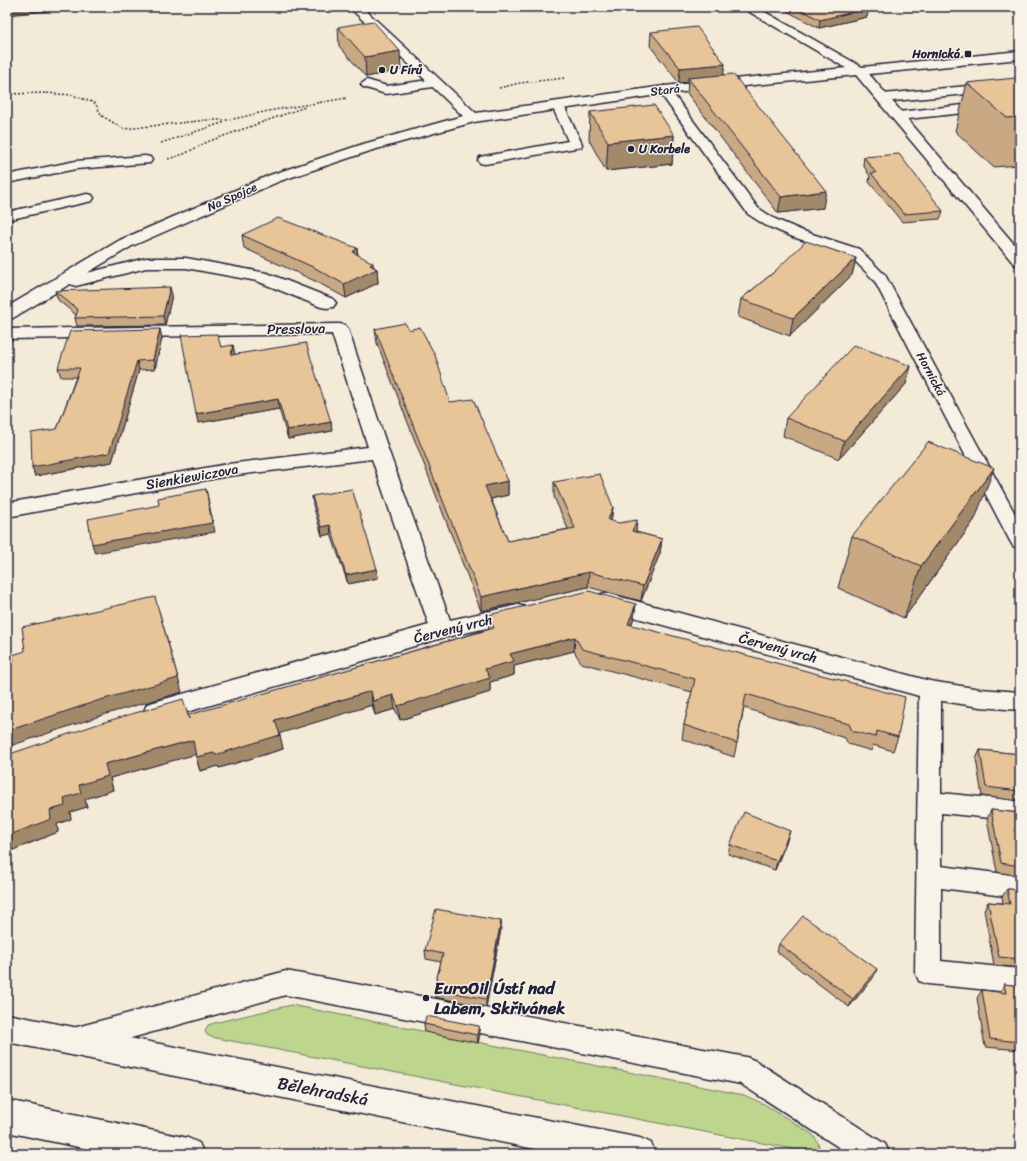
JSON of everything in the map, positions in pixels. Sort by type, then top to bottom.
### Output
[{"type":"street","points":[[355,7],[473,118]]},
{"type":"street","points":[[747,7],[860,71],[1020,261]]},
{"type":"street","name":"Stará","points":[[473,118],[664,90],[1020,55]]},
{"type":"street","name":"Na Spojce","points":[[7,314],[126,243],[275,178],[368,147],[473,118]]},
{"type":"street","name":"Presslova","points":[[52,287],[146,263],[186,263],[261,277],[327,303]]},
{"type":"street","name":"Presslova","points":[[7,334],[340,329],[379,452],[442,630]]},
{"type":"street","name":"Sienkiewiczova","points":[[7,510],[228,470],[379,452]]},
{"type":"street","name":"Červený vrch","points":[[588,596],[930,690],[980,698],[1020,701]]},
{"type":"street","name":"Červený vrch","points":[[133,718],[442,630],[542,607]]},
{"type":"street","name":"Bělehradská","points":[[7,1028],[640,1154]]},
{"type":"street","points":[[7,1116],[188,1154]]},
{"type":"lane","points":[[367,84],[386,90],[435,83]]},
{"type":"lane","points":[[883,98],[1020,85]]},
{"type":"lane","name":"Hornická","points":[[664,90],[753,211],[776,225],[854,252],[880,278],[1020,541]]},
{"type":"lane","points":[[898,116],[1020,103]]},
{"type":"lane","points":[[485,160],[576,144],[558,106]]},
{"type":"lane","points":[[7,179],[76,166],[145,160]]},
{"type":"lane","points":[[7,216],[87,198]]},
{"type":"lane","points":[[930,690],[928,972],[1020,981]]},
{"type":"lane","points":[[929,802],[1020,812]]},
{"type":"lane","points":[[928,875],[1020,886]]},
{"type":"lane","points":[[71,1041],[286,983],[746,1071],[875,1154]]},
{"type":"path","points":[[7,94],[45,92],[72,94],[94,102],[102,116],[124,129],[207,120],[229,120],[268,111],[311,105],[386,90]]},
{"type":"path","points":[[145,160],[168,159],[184,154],[207,142],[311,105]]},
{"type":"green space","points":[[291,1005],[744,1095],[764,1104],[812,1134],[818,1143],[819,1154],[211,1037],[207,1035],[205,1031],[208,1025],[214,1023]]},
{"type":"building","points":[[797,7],[866,7],[869,8],[820,20]]},
{"type":"building","points":[[373,21],[400,51],[365,57],[338,27]]},
{"type":"building","points":[[697,27],[725,64],[680,68],[651,32]]},
{"type":"building","points":[[733,74],[826,191],[781,197],[688,78]]},
{"type":"building","points":[[1015,78],[1020,81],[1020,117],[1007,118],[967,83]]},
{"type":"building","points":[[654,105],[674,135],[608,142],[590,112]]},
{"type":"building","points":[[899,154],[943,211],[904,214],[871,173],[876,173],[864,157]]},
{"type":"building","points":[[278,218],[357,248],[353,252],[373,263],[370,265],[377,269],[344,284],[315,268],[242,235]]},
{"type":"building","points":[[806,241],[856,258],[793,318],[741,299],[773,273]]},
{"type":"building","points":[[170,287],[163,316],[75,318],[78,310],[55,291]]},
{"type":"building","points":[[405,323],[409,330],[420,327],[435,355],[450,402],[473,399],[508,481],[485,486],[508,541],[575,528],[554,482],[600,474],[613,507],[608,520],[619,523],[637,520],[632,531],[662,539],[643,586],[589,572],[481,597],[375,329]]},
{"type":"building","points":[[160,329],[153,360],[137,361],[109,453],[32,467],[31,433],[57,429],[80,368],[58,368],[70,331]]},
{"type":"building","points":[[217,334],[221,347],[233,345],[231,355],[306,343],[331,422],[287,430],[278,399],[196,414],[181,335]]},
{"type":"building","points":[[854,345],[911,366],[844,441],[786,418]]},
{"type":"building","points":[[928,442],[994,468],[921,566],[852,536]]},
{"type":"building","points":[[206,489],[212,523],[92,544],[88,519],[159,505],[158,498]]},
{"type":"building","points":[[352,489],[377,569],[346,575],[330,525],[321,527],[312,496]]},
{"type":"building","points":[[589,591],[636,604],[628,624],[905,697],[898,737],[877,731],[876,737],[852,731],[849,724],[746,694],[737,743],[684,725],[695,679],[582,649],[575,637],[510,654],[514,661],[485,669],[490,678],[398,706],[393,695],[373,701],[371,691],[275,720],[280,735],[215,755],[214,753],[196,757],[193,740],[105,764],[108,776],[79,785],[81,793],[64,798],[65,806],[50,810],[51,819],[7,836],[7,755],[101,723],[183,699],[189,719],[188,715],[494,628],[488,615]]},
{"type":"building","points":[[155,597],[178,678],[97,701],[7,731],[7,664],[14,662],[13,655],[25,651],[22,627]]},
{"type":"building","points":[[980,750],[1020,754],[1020,791],[986,787]]},
{"type":"building","points":[[991,810],[1020,813],[1020,866],[1001,863]]},
{"type":"building","points":[[744,812],[790,831],[777,861],[730,845]]},
{"type":"building","points":[[1007,889],[1020,890],[1020,959],[999,957],[988,902],[1010,904]]},
{"type":"building","points":[[436,909],[501,921],[486,999],[434,989],[443,954],[425,950]]},
{"type":"building","points":[[803,916],[877,969],[853,999],[779,944]]},
{"type":"building","points":[[1004,984],[1020,986],[1020,1042],[990,1039],[982,990],[1006,993]]},
{"type":"building","points":[[426,1016],[479,1026],[477,1035],[424,1024]]},
{"type":"place","name":"Hornická","points":[[968,54]]},
{"type":"place","name":"U Fírů","points":[[382,70]]},
{"type":"place","name":"U Korbele","points":[[631,149]]},
{"type":"place","name":"EuroOil Ústí nad Labem, Skřivánek","points":[[426,998]]}]
